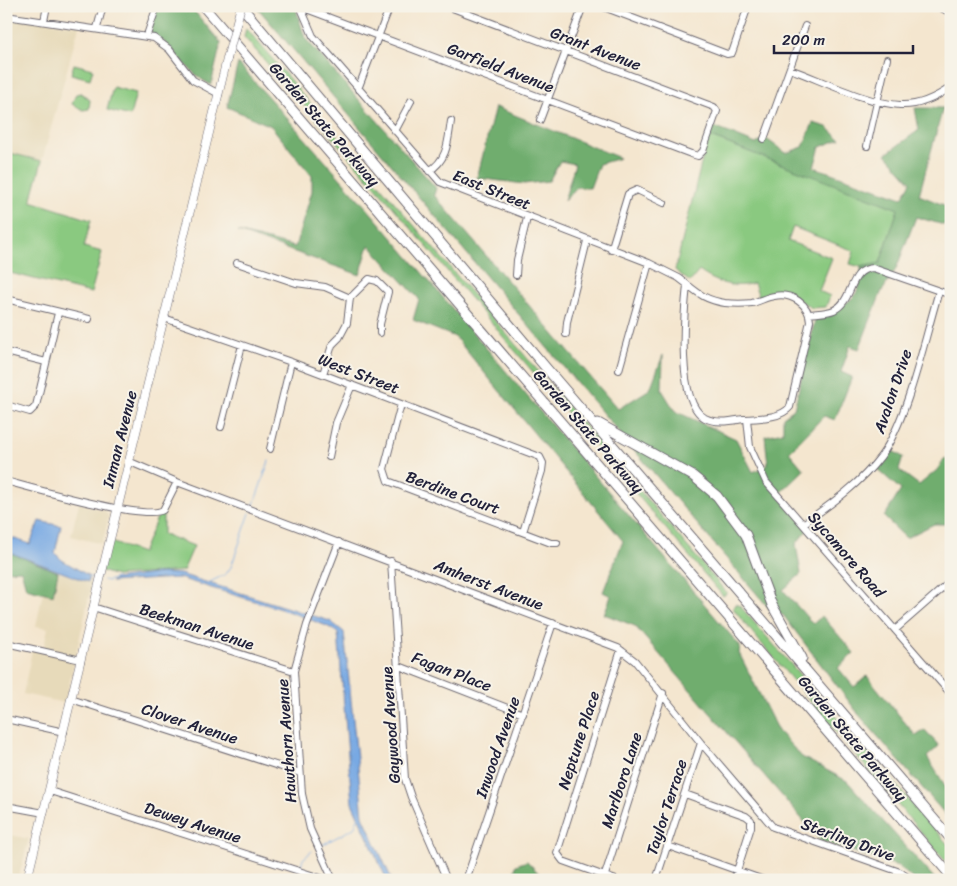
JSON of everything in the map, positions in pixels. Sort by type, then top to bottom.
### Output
[{"type":"highway","name":"Garden State Parkway","points":[[204,6],[951,876]]},
{"type":"highway","name":"Garden State Parkway","points":[[241,6],[951,839]]},
{"type":"highway","points":[[592,420],[693,476],[717,496],[746,535],[772,605],[787,636],[821,688]]},
{"type":"main road","name":"Inman Avenue","points":[[26,880],[50,791],[116,508],[241,6]]},
{"type":"street","points":[[44,21],[48,6]]},
{"type":"street","points":[[97,28],[103,6]]},
{"type":"street","points":[[147,35],[157,6]]},
{"type":"street","points":[[358,89],[390,6]]},
{"type":"street","name":"Grant Avenue","points":[[447,6],[707,105],[717,111],[703,151],[698,156],[691,154]]},
{"type":"street","points":[[540,120],[584,6]]},
{"type":"street","points":[[601,6],[720,52],[730,54],[734,50],[746,12],[745,6]]},
{"type":"street","points":[[937,6],[951,13]]},
{"type":"street","name":"Garfield Avenue","points":[[301,7],[691,154]]},
{"type":"street","name":"East Street","points":[[301,7],[309,31],[429,171],[446,185],[649,264],[679,278],[700,295],[727,303],[750,303],[784,295],[802,303],[810,314]]},
{"type":"street","points":[[6,16],[147,35],[169,49],[193,80],[219,94]]},
{"type":"street","points":[[764,139],[805,26]]},
{"type":"street","points":[[867,146],[887,59]]},
{"type":"street","points":[[790,69],[878,102],[910,105],[950,90]]},
{"type":"street","points":[[395,131],[411,101]]},
{"type":"street","points":[[429,171],[436,167],[443,158],[447,147],[451,121]]},
{"type":"street","points":[[611,250],[628,194],[637,190],[664,203]]},
{"type":"street","points":[[516,275],[517,260],[527,218]]},
{"type":"street","points":[[566,334],[566,322],[587,240]]},
{"type":"street","points":[[237,263],[296,283],[325,287],[350,298]]},
{"type":"street","points":[[619,370],[649,264]]},
{"type":"street","points":[[687,285],[685,358],[688,394],[693,404],[704,417],[715,421],[778,415],[790,407],[810,314],[834,310],[846,298],[857,274],[864,268],[873,268],[951,295]]},
{"type":"street","points":[[322,374],[332,345],[339,338],[347,323],[350,298],[370,279],[377,281],[388,292],[380,324],[380,333]]},
{"type":"street","name":"Avalon Drive","points":[[803,524],[854,486],[881,455],[889,442],[905,402],[939,291]]},
{"type":"street","points":[[6,299],[89,319]]},
{"type":"street","points":[[6,405],[33,411],[58,313]]},
{"type":"street","name":"West Street","points":[[164,318],[291,362],[536,454],[542,460],[536,494],[523,532]]},
{"type":"street","points":[[221,426],[242,345]]},
{"type":"street","points":[[6,352],[46,362]]},
{"type":"street","points":[[270,448],[291,362]]},
{"type":"street","points":[[329,457],[336,423],[352,385]]},
{"type":"street","name":"Berdine Court","points":[[401,404],[384,469],[388,481],[557,543]]},
{"type":"street","name":"Sycamore Road","points":[[747,419],[750,447],[766,482],[951,694]]},
{"type":"street","name":"Amherst Avenue","points":[[128,461],[177,482],[391,561],[621,650],[635,661],[663,693],[701,743],[773,827]]},
{"type":"street","points":[[6,481],[116,508],[159,513],[167,504],[177,482]]},
{"type":"street","name":"Hawthorn Avenue","points":[[333,880],[310,829],[302,794],[294,671],[307,625],[339,542]]},
{"type":"street","name":"Gaywood Avenue","points":[[391,561],[407,787],[447,880]]},
{"type":"street","points":[[895,630],[951,581]]},
{"type":"street","name":"Beekman Avenue","points":[[93,606],[294,671]]},
{"type":"street","name":"Inwood Avenue","points":[[466,880],[553,623]]},
{"type":"street","points":[[6,643],[81,660]]},
{"type":"street","name":"Neptune Place","points":[[605,875],[563,861],[557,854],[621,650]]},
{"type":"street","name":"Fagan Place","points":[[399,666],[523,714]]},
{"type":"street","name":"Marlboro Lane","points":[[605,875],[663,693]]},
{"type":"street","name":"Clover Avenue","points":[[71,699],[300,773]]},
{"type":"street","points":[[6,719],[64,732]]},
{"type":"street","name":"Taylor Terrace","points":[[656,880],[701,743]]},
{"type":"street","name":"Dewey Avenue","points":[[50,791],[327,880]]},
{"type":"street","points":[[685,794],[746,816],[751,820],[751,827],[734,880]]},
{"type":"street","points":[[6,806],[44,813]]},
{"type":"street","name":"Sterling Drive","points":[[773,827],[900,872],[912,880]]},
{"type":"street","points":[[668,846],[764,880]]},
{"type":"street","points":[[605,875],[616,880]]},
{"type":"shaded area","points":[[6,16],[79,26],[31,201],[91,220],[84,247],[102,252],[91,293],[6,272]]},
{"type":"shaded area","points":[[79,503],[105,511],[109,517],[102,544],[71,536]]},
{"type":"shaded area","points":[[58,572],[92,583],[65,703],[23,694],[33,646],[44,647],[48,628],[36,626],[43,592],[53,594]]},
{"type":"shaded area","points":[[6,834],[29,839],[18,880],[6,880]]},
{"type":"green space","points":[[158,6],[190,6],[221,43],[211,85],[202,80],[166,44],[150,32]]},
{"type":"green space","points":[[256,6],[295,6],[305,38],[436,188],[434,195],[618,409],[650,389],[663,355],[662,390],[675,411],[736,439],[753,472],[768,465],[765,436],[783,432],[783,417],[794,409],[816,316],[843,305],[855,295],[861,279],[861,267],[880,263],[898,209],[708,136],[712,126],[756,144],[765,138],[786,153],[803,147],[813,123],[827,127],[840,139],[820,147],[814,167],[902,198],[911,182],[886,154],[919,130],[915,108],[943,108],[919,195],[951,208],[951,227],[916,217],[896,269],[881,293],[859,349],[850,346],[841,372],[852,377],[835,420],[824,416],[789,452],[804,470],[779,494],[808,529],[796,544],[801,574],[783,590],[813,624],[822,616],[854,653],[838,668],[854,687],[867,676],[916,736],[925,730],[939,746],[927,757],[951,795],[951,821],[860,716],[783,615],[773,613]]},
{"type":"green space","points":[[246,28],[727,593],[723,596],[388,201],[244,37]]},
{"type":"green space","points":[[238,63],[372,214],[740,646],[739,653],[778,731],[802,757],[847,781],[936,880],[914,880],[898,866],[821,841],[635,626],[604,614],[611,596],[603,592],[623,541],[455,337],[413,320],[419,299],[369,245],[360,275],[238,232],[295,247],[312,191],[312,176],[271,126],[227,107]]},
{"type":"green space","points":[[74,64],[93,69],[90,79],[71,74]]},
{"type":"green space","points":[[113,87],[136,93],[130,116],[107,110]]},
{"type":"green space","points":[[81,93],[90,100],[89,109],[83,110],[72,104],[76,94]]},
{"type":"green space","points":[[495,107],[620,158],[599,164],[590,188],[577,187],[564,201],[575,164],[560,161],[549,181],[524,184],[477,178]]},
{"type":"green space","points":[[708,136],[899,208],[880,263],[861,267],[850,264],[854,251],[793,227],[788,241],[832,258],[819,291],[830,296],[826,307],[812,308],[783,290],[759,297],[754,283],[747,285],[725,284],[699,271],[690,282],[675,270]]},
{"type":"green space","points":[[6,152],[42,161],[31,201],[91,220],[84,247],[102,252],[91,293],[6,272]]},
{"type":"green space","points":[[891,450],[903,457],[899,470],[919,485],[937,470],[945,458],[951,460],[951,521],[948,524],[934,524],[906,538],[884,517],[901,490],[876,468]]},
{"type":"green space","points":[[163,510],[163,534],[194,546],[183,571],[116,576],[101,571],[108,541],[142,553],[159,513]]},
{"type":"green space","points":[[6,551],[58,572],[53,595],[26,588],[21,570],[6,571]]},
{"type":"green space","points":[[735,604],[740,606],[951,848],[951,868],[741,619],[733,608]]},
{"type":"green space","points":[[527,861],[545,880],[513,880],[516,865]]},
{"type":"water","points":[[39,521],[61,526],[55,553],[62,560],[89,576],[88,582],[6,551],[6,536],[30,544]]},
{"type":"water","points":[[162,573],[180,574],[330,621],[344,632],[363,816],[392,880],[387,880],[352,803],[338,633],[327,626],[287,611],[179,578],[111,582],[115,579]]},
{"type":"waterway","points":[[253,507],[269,461]]},
{"type":"waterway","points":[[208,583],[226,574],[231,567],[250,513]]},
{"type":"waterway","points":[[88,577],[97,579]]},
{"type":"waterway","points":[[103,580],[108,581],[116,578]]},
{"type":"waterway","points":[[320,846],[354,828],[359,816]]},
{"type":"waterway","points":[[300,867],[303,859],[312,851]]}]
